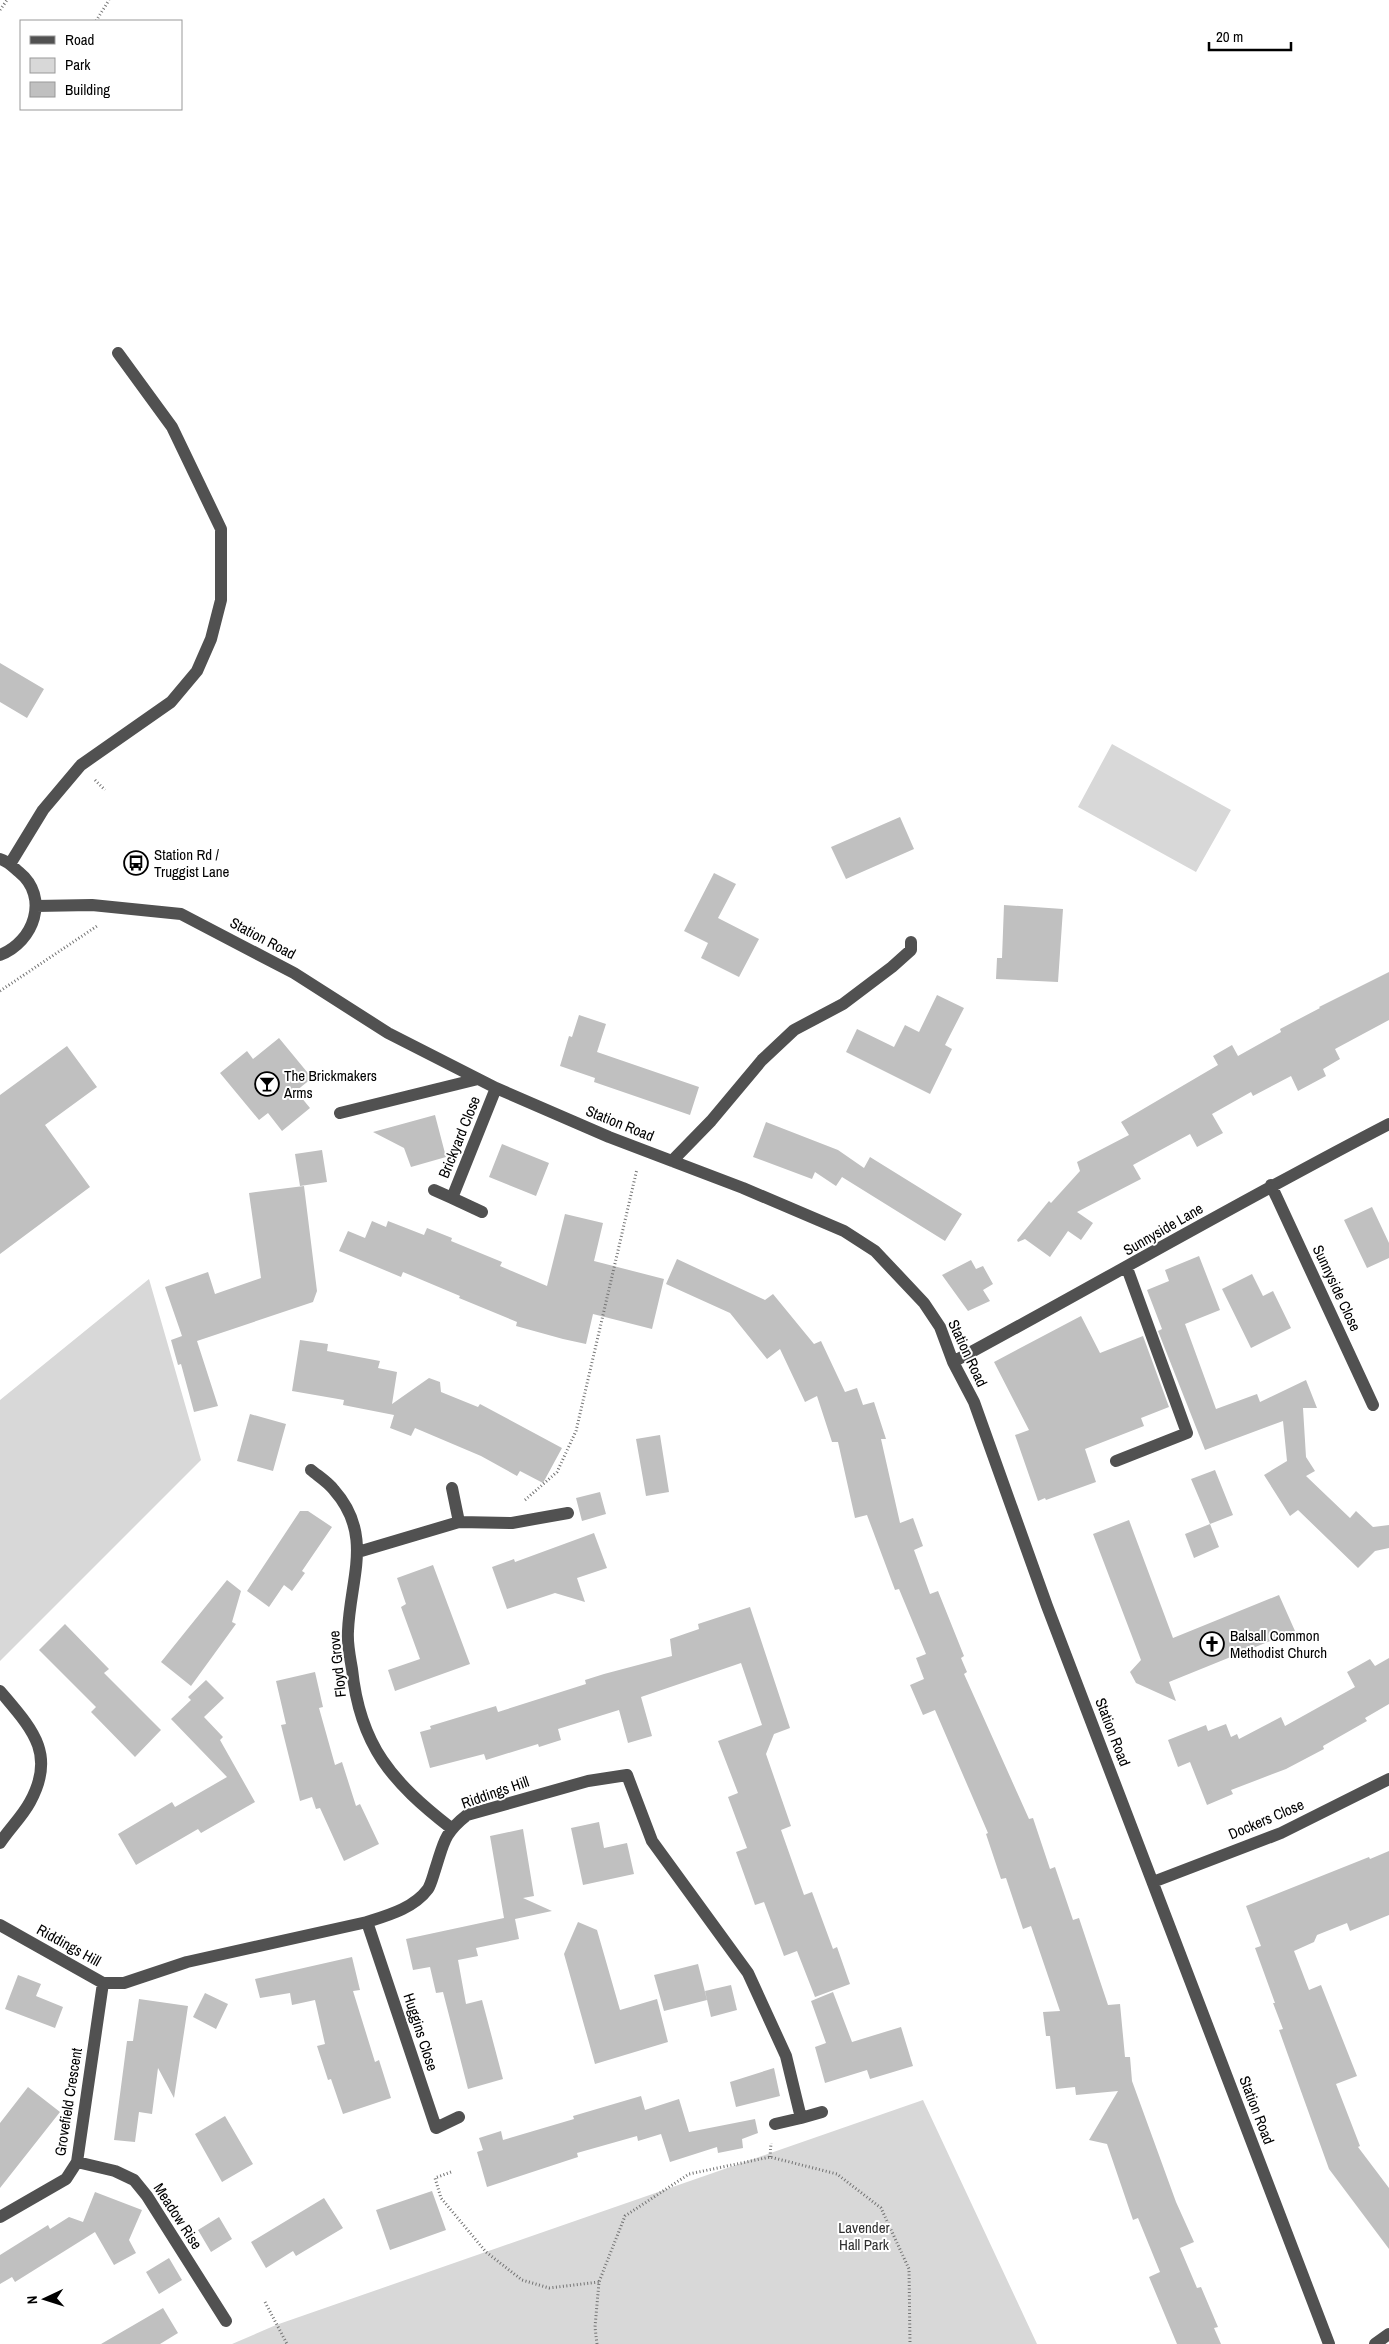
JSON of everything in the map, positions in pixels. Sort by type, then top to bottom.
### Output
[{"type":"street","points":[[0,955],[17,946],[28,934],[35,919],[36,906],[34,892],[28,879],[5,862],[43,810],[81,765],[171,702],[197,672],[211,639],[222,600],[221,529],[172,427],[118,353]]},
{"type":"street","name":"Station Road","points":[[36,906],[92,905],[182,914],[294,974],[388,1033],[496,1088],[641,1150],[814,1217],[844,1231],[875,1251],[924,1303],[940,1328],[953,1362],[974,1402],[1041,1588],[1329,2344]]},
{"type":"street","points":[[672,1161],[711,1121],[762,1060],[794,1030],[843,1004],[911,950],[911,942]]},
{"type":"street","points":[[340,1113],[478,1079]]},
{"type":"street","name":"Brickyard Close","points":[[452,1198],[496,1088]]},
{"type":"street","name":"Sunnyside Lane","points":[[953,1362],[1127,1268],[1271,1185],[1389,1124]]},
{"type":"street","name":"Sunnyside Close","points":[[1271,1185],[1373,1405]]},
{"type":"street","name":"Brickyard Close","points":[[434,1190],[482,1212]]},
{"type":"street","points":[[1116,1462],[1187,1433],[1127,1268]]},
{"type":"street","name":"Floyd Grove","points":[[311,1470],[334,1490],[354,1520],[358,1552],[347,1633],[354,1692],[370,1743],[392,1774],[418,1802],[451,1828]]},
{"type":"street","points":[[452,1488],[459,1522]]},
{"type":"street","points":[[358,1552],[459,1522],[512,1523],[568,1512]]},
{"type":"street","points":[[0,1691],[24,1720],[40,1748],[41,1776],[29,1804],[0,1843]]},
{"type":"street","name":"Riddings Hill","points":[[0,1926],[104,1983],[124,1983],[187,1962],[367,1922],[413,1904],[428,1888],[442,1844],[451,1828],[468,1815],[588,1781],[627,1775],[652,1841],[748,1973],[786,2056],[801,2118]]},
{"type":"street","name":"Dockers Close","points":[[1153,1882],[1281,1833],[1389,1779]]},
{"type":"street","name":"Huggins Close","points":[[367,1922],[436,2128],[460,2117]]},
{"type":"street","name":"Grovefield Crescent","points":[[0,2217],[66,2180],[77,2162],[104,1983]]},
{"type":"street","points":[[775,2124],[822,2112]]},
{"type":"street","name":"Meadow Rise","points":[[77,2162],[115,2171],[134,2180],[147,2196],[226,2322]]},
{"type":"street","points":[[1375,2344],[1389,2334]]},
{"type":"path","points":[[0,10],[7,0]]},
{"type":"path","points":[[97,20],[109,0]]},
{"type":"path","points":[[0,991],[125,908]]},
{"type":"path","points":[[522,1502],[557,1472],[576,1431],[641,1150]]},
{"type":"path","points":[[597,2344],[595,2327],[599,2282],[625,2216],[689,2174],[770,2157],[837,2174],[881,2208],[909,2269],[910,2344]]},
{"type":"path","points":[[451,2172],[435,2178],[441,2198],[486,2252],[522,2280],[549,2288],[599,2282]]},
{"type":"path","points":[[265,2302],[287,2344]]},
{"type":"green space","points":[[1112,744],[1231,810],[1196,872],[1078,807]]},
{"type":"green space","points":[[149,1279],[201,1460],[0,1661],[0,1400]]},
{"type":"green space","name":"Lavender Hall Park","points":[[923,2100],[1037,2344],[232,2344],[276,2325]]},
{"type":"building","points":[[0,663],[44,689],[27,718],[0,702]]},
{"type":"building","points":[[900,817],[914,849],[846,879],[831,847]]},
{"type":"building","points":[[714,873],[736,884],[718,918],[759,939],[739,977],[701,958],[708,943],[684,931]]},
{"type":"building","points":[[1004,905],[1063,909],[1058,982],[996,979],[997,958],[1002,958]]},
{"type":"building","points":[[1389,972],[1389,1020],[1335,1049],[1340,1059],[1323,1069],[1326,1076],[1298,1091],[1291,1076],[1253,1096],[1251,1092],[1212,1114],[1223,1133],[1197,1147],[1190,1134],[1133,1165],[1141,1179],[1077,1212],[1093,1223],[1081,1240],[1068,1231],[1050,1257],[1025,1239],[1018,1242],[1017,1240],[1049,1201],[1051,1203],[1080,1171],[1077,1162],[1129,1135],[1121,1122],[1218,1065],[1213,1056],[1232,1045],[1238,1056],[1281,1032],[1280,1029],[1319,1007]]},
{"type":"building","points":[[937,995],[964,1008],[945,1045],[952,1049],[930,1094],[846,1052],[857,1029],[894,1047],[905,1025],[919,1032]]},
{"type":"building","points":[[579,1015],[606,1024],[597,1052],[699,1087],[690,1115],[594,1082],[595,1078],[560,1066],[569,1036],[572,1037]]},
{"type":"building","name":"The Brickmakers Arms","points":[[279,1038],[312,1078],[296,1091],[310,1108],[282,1131],[268,1113],[259,1120],[220,1073],[247,1051],[253,1059]]},
{"type":"building","points":[[67,1046],[97,1087],[45,1125],[90,1187],[0,1254],[0,1095]]},
{"type":"building","points":[[435,1115],[446,1157],[411,1167],[404,1148],[373,1132]]},
{"type":"building","points":[[766,1122],[838,1150],[864,1168],[870,1157],[962,1214],[945,1241],[842,1177],[836,1186],[815,1172],[812,1179],[753,1157]]},
{"type":"building","points":[[502,1144],[549,1163],[536,1196],[489,1177]]},
{"type":"building","points":[[322,1150],[327,1182],[300,1186],[295,1154]]},
{"type":"building","points":[[304,1186],[317,1291],[313,1302],[197,1341],[218,1406],[194,1412],[181,1364],[178,1365],[171,1340],[182,1336],[165,1287],[208,1272],[215,1294],[261,1278],[249,1193]]},
{"type":"building","points":[[1372,1207],[1389,1243],[1389,1258],[1367,1268],[1344,1220]]},
{"type":"building","points":[[565,1214],[603,1223],[594,1261],[664,1279],[652,1329],[593,1314],[586,1344],[563,1339],[516,1326],[517,1322],[459,1298],[460,1296],[403,1272],[401,1277],[339,1251],[348,1231],[365,1238],[372,1221],[386,1227],[388,1221],[424,1235],[427,1228],[452,1238],[451,1241],[502,1262],[500,1266],[547,1286]]},
{"type":"building","points":[[1199,1256],[1220,1310],[1185,1324],[1216,1409],[1257,1394],[1260,1402],[1306,1380],[1317,1408],[1303,1408],[1306,1457],[1315,1471],[1306,1476],[1350,1518],[1356,1511],[1373,1527],[1389,1525],[1389,1548],[1375,1551],[1358,1568],[1298,1510],[1290,1516],[1264,1475],[1287,1461],[1283,1421],[1205,1450],[1158,1331],[1162,1329],[1147,1290],[1169,1281],[1165,1270]]},
{"type":"building","points":[[677,1259],[765,1300],[773,1294],[814,1344],[821,1341],[845,1392],[857,1388],[863,1405],[874,1402],[886,1439],[881,1439],[900,1523],[913,1518],[923,1546],[914,1550],[930,1594],[938,1591],[964,1656],[961,1658],[967,1672],[964,1674],[1029,1819],[1033,1818],[1050,1869],[1055,1867],[1073,1920],[1079,1918],[1108,2005],[1120,2004],[1125,2057],[1130,2057],[1132,2081],[1176,2202],[1194,2242],[1180,2248],[1197,2288],[1201,2287],[1218,2327],[1214,2328],[1221,2344],[1177,2344],[1149,2277],[1160,2272],[1138,2218],[1133,2220],[1107,2144],[1089,2140],[1118,2091],[1076,2095],[1075,2087],[1056,2089],[1050,2036],[1046,2036],[1043,2012],[1060,2011],[1031,1926],[1023,1929],[1006,1878],[1001,1879],[986,1834],[988,1833],[935,1710],[923,1715],[910,1685],[924,1679],[916,1658],[926,1654],[899,1589],[895,1590],[867,1515],[855,1518],[838,1442],[832,1442],[817,1396],[805,1402],[780,1349],[767,1359],[730,1313],[666,1284]]},
{"type":"building","points":[[971,1260],[976,1269],[983,1266],[993,1284],[983,1290],[990,1301],[968,1311],[942,1275]]},
{"type":"building","points":[[1252,1274],[1263,1296],[1273,1291],[1291,1328],[1251,1348],[1222,1289]]},
{"type":"building","points":[[1081,1316],[1100,1353],[1143,1336],[1169,1407],[1141,1418],[1144,1426],[1085,1449],[1096,1482],[1046,1500],[1045,1498],[1038,1501],[1015,1435],[1029,1430],[994,1362]]},
{"type":"building","points":[[300,1340],[328,1344],[327,1351],[380,1361],[378,1368],[397,1372],[392,1404],[429,1378],[440,1382],[441,1392],[478,1407],[480,1404],[562,1448],[543,1483],[520,1471],[517,1476],[481,1456],[415,1428],[411,1436],[390,1428],[394,1415],[343,1405],[344,1400],[292,1391]]},
{"type":"building","points":[[250,1414],[286,1424],[273,1471],[237,1461]]},
{"type":"building","points":[[660,1435],[669,1492],[646,1496],[636,1439]]},
{"type":"building","points":[[1215,1470],[1233,1515],[1210,1524],[1191,1479]]},
{"type":"building","points":[[600,1492],[606,1514],[582,1521],[576,1498]]},
{"type":"building","points":[[300,1511],[308,1511],[332,1527],[302,1571],[305,1573],[292,1591],[284,1585],[269,1607],[247,1591]]},
{"type":"building","points":[[1129,1520],[1173,1638],[1279,1595],[1295,1631],[1169,1682],[1176,1701],[1136,1683],[1130,1672],[1141,1660],[1093,1534]]},
{"type":"building","points":[[1210,1524],[1219,1547],[1194,1558],[1185,1534]]},
{"type":"building","points":[[594,1533],[607,1568],[577,1578],[585,1602],[555,1593],[507,1609],[492,1567],[514,1559],[515,1562]]},
{"type":"building","points":[[433,1565],[470,1664],[395,1691],[388,1670],[420,1659],[401,1607],[406,1604],[397,1578]]},
{"type":"building","points":[[227,1580],[241,1591],[232,1622],[236,1624],[191,1686],[161,1662]]},
{"type":"building","points":[[750,1607],[790,1728],[774,1734],[766,1754],[791,1826],[781,1830],[804,1895],[812,1892],[833,1949],[837,1947],[850,1984],[815,1997],[797,1951],[784,1956],[764,1902],[755,1905],[736,1852],[747,1848],[728,1797],[738,1793],[718,1741],[762,1725],[741,1663],[641,1697],[652,1736],[628,1743],[619,1710],[558,1729],[561,1740],[539,1747],[538,1744],[486,1760],[484,1754],[430,1768],[420,1732],[431,1729],[430,1726],[496,1706],[498,1712],[586,1684],[585,1680],[672,1656],[670,1639],[699,1629],[698,1624]]},
{"type":"building","points":[[65,1624],[109,1669],[104,1673],[161,1730],[135,1757],[91,1712],[96,1707],[39,1650]]},
{"type":"building","points":[[1389,1658],[1389,1704],[1365,1718],[1367,1721],[1323,1746],[1324,1749],[1286,1769],[1231,1790],[1233,1794],[1207,1805],[1190,1762],[1178,1767],[1168,1740],[1206,1725],[1208,1731],[1226,1724],[1231,1737],[1237,1734],[1239,1739],[1281,1717],[1285,1726],[1355,1687],[1347,1672],[1370,1659],[1375,1666]]},
{"type":"building","points":[[315,1672],[323,1707],[319,1708],[335,1765],[342,1762],[356,1806],[360,1804],[379,1844],[344,1861],[320,1808],[316,1809],[312,1797],[300,1801],[281,1725],[286,1724],[276,1681]]},
{"type":"building","points":[[206,1680],[224,1698],[204,1717],[223,1737],[220,1740],[255,1802],[201,1833],[198,1829],[136,1865],[118,1834],[172,1802],[175,1807],[227,1777],[171,1719],[191,1700],[188,1697]]},
{"type":"building","points":[[599,1822],[604,1848],[627,1843],[634,1874],[583,1885],[571,1828]]},
{"type":"building","points":[[523,1829],[534,1896],[523,1898],[552,1911],[515,1919],[519,1939],[476,1948],[478,1956],[458,1960],[466,2004],[482,2000],[503,2079],[468,2089],[443,1992],[436,1993],[430,1967],[413,1970],[406,1939],[504,1918],[490,1836]]},
{"type":"building","points":[[1389,1851],[1389,1915],[1350,1931],[1347,1923],[1317,1935],[1314,1942],[1294,1951],[1309,1990],[1321,1985],[1357,2076],[1336,2084],[1360,2146],[1358,2147],[1389,2188],[1389,2249],[1329,2169],[1279,2030],[1283,2029],[1255,1948],[1261,1946],[1246,1906],[1369,1857],[1370,1859]]},
{"type":"building","points":[[578,1922],[597,1930],[620,2010],[657,1999],[668,2042],[595,2064],[564,1954]]},
{"type":"building","points":[[352,1957],[360,1990],[353,1991],[375,2062],[379,2060],[391,2098],[343,2114],[331,2079],[328,2080],[317,2046],[325,2044],[315,2000],[292,2005],[290,1993],[260,1998],[255,1979]]},
{"type":"building","points":[[698,1964],[707,2000],[664,2011],[654,1975]]},
{"type":"building","points":[[18,1975],[41,1984],[36,1996],[63,2007],[55,2028],[5,2009]]},
{"type":"building","points":[[731,1985],[737,2010],[711,2017],[705,1991]]},
{"type":"building","points":[[833,1992],[852,2042],[901,2027],[913,2066],[870,2079],[867,2070],[825,2083],[815,2047],[826,2043],[811,2001]]},
{"type":"building","points":[[205,1993],[228,2004],[216,2029],[193,2017]]},
{"type":"building","points":[[139,1999],[188,2006],[174,2098],[158,2068],[152,2114],[139,2112],[135,2142],[114,2140],[127,2041],[133,2041]]},
{"type":"building","points":[[774,2068],[780,2096],[736,2107],[730,2082]]},
{"type":"building","points":[[28,2087],[60,2112],[0,2188],[0,2123]]},
{"type":"building","points":[[641,2096],[645,2110],[679,2099],[689,2132],[755,2119],[758,2133],[742,2139],[743,2148],[718,2153],[717,2147],[670,2162],[661,2134],[638,2141],[637,2136],[577,2153],[578,2157],[487,2187],[477,2152],[483,2150],[479,2138],[501,2131],[503,2140],[574,2119],[573,2116]]},
{"type":"building","points":[[225,2116],[253,2164],[222,2182],[195,2134]]},
{"type":"building","points":[[432,2191],[446,2230],[390,2250],[376,2210]]},
{"type":"building","points":[[95,2192],[142,2210],[129,2240],[136,2253],[114,2265],[95,2232],[15,2282],[12,2277],[0,2284],[0,2255],[48,2225],[50,2229],[69,2217],[83,2222]]},
{"type":"building","points":[[324,2198],[343,2228],[296,2256],[293,2251],[266,2268],[251,2242]]},
{"type":"building","points":[[219,2217],[232,2239],[211,2252],[198,2230]]},
{"type":"building","points":[[169,2258],[182,2280],[159,2294],[146,2272]]},
{"type":"building","points":[[163,2308],[178,2333],[160,2344],[101,2344]]},
{"type":"place","name":"Station Rd / Truggist Lane","points":[[136,863]]},
{"type":"place","name":"The Brickmakers Arms","points":[[267,1084]]},
{"type":"place","name":"Balsall Common Methodist Church","points":[[1212,1644]]}]
